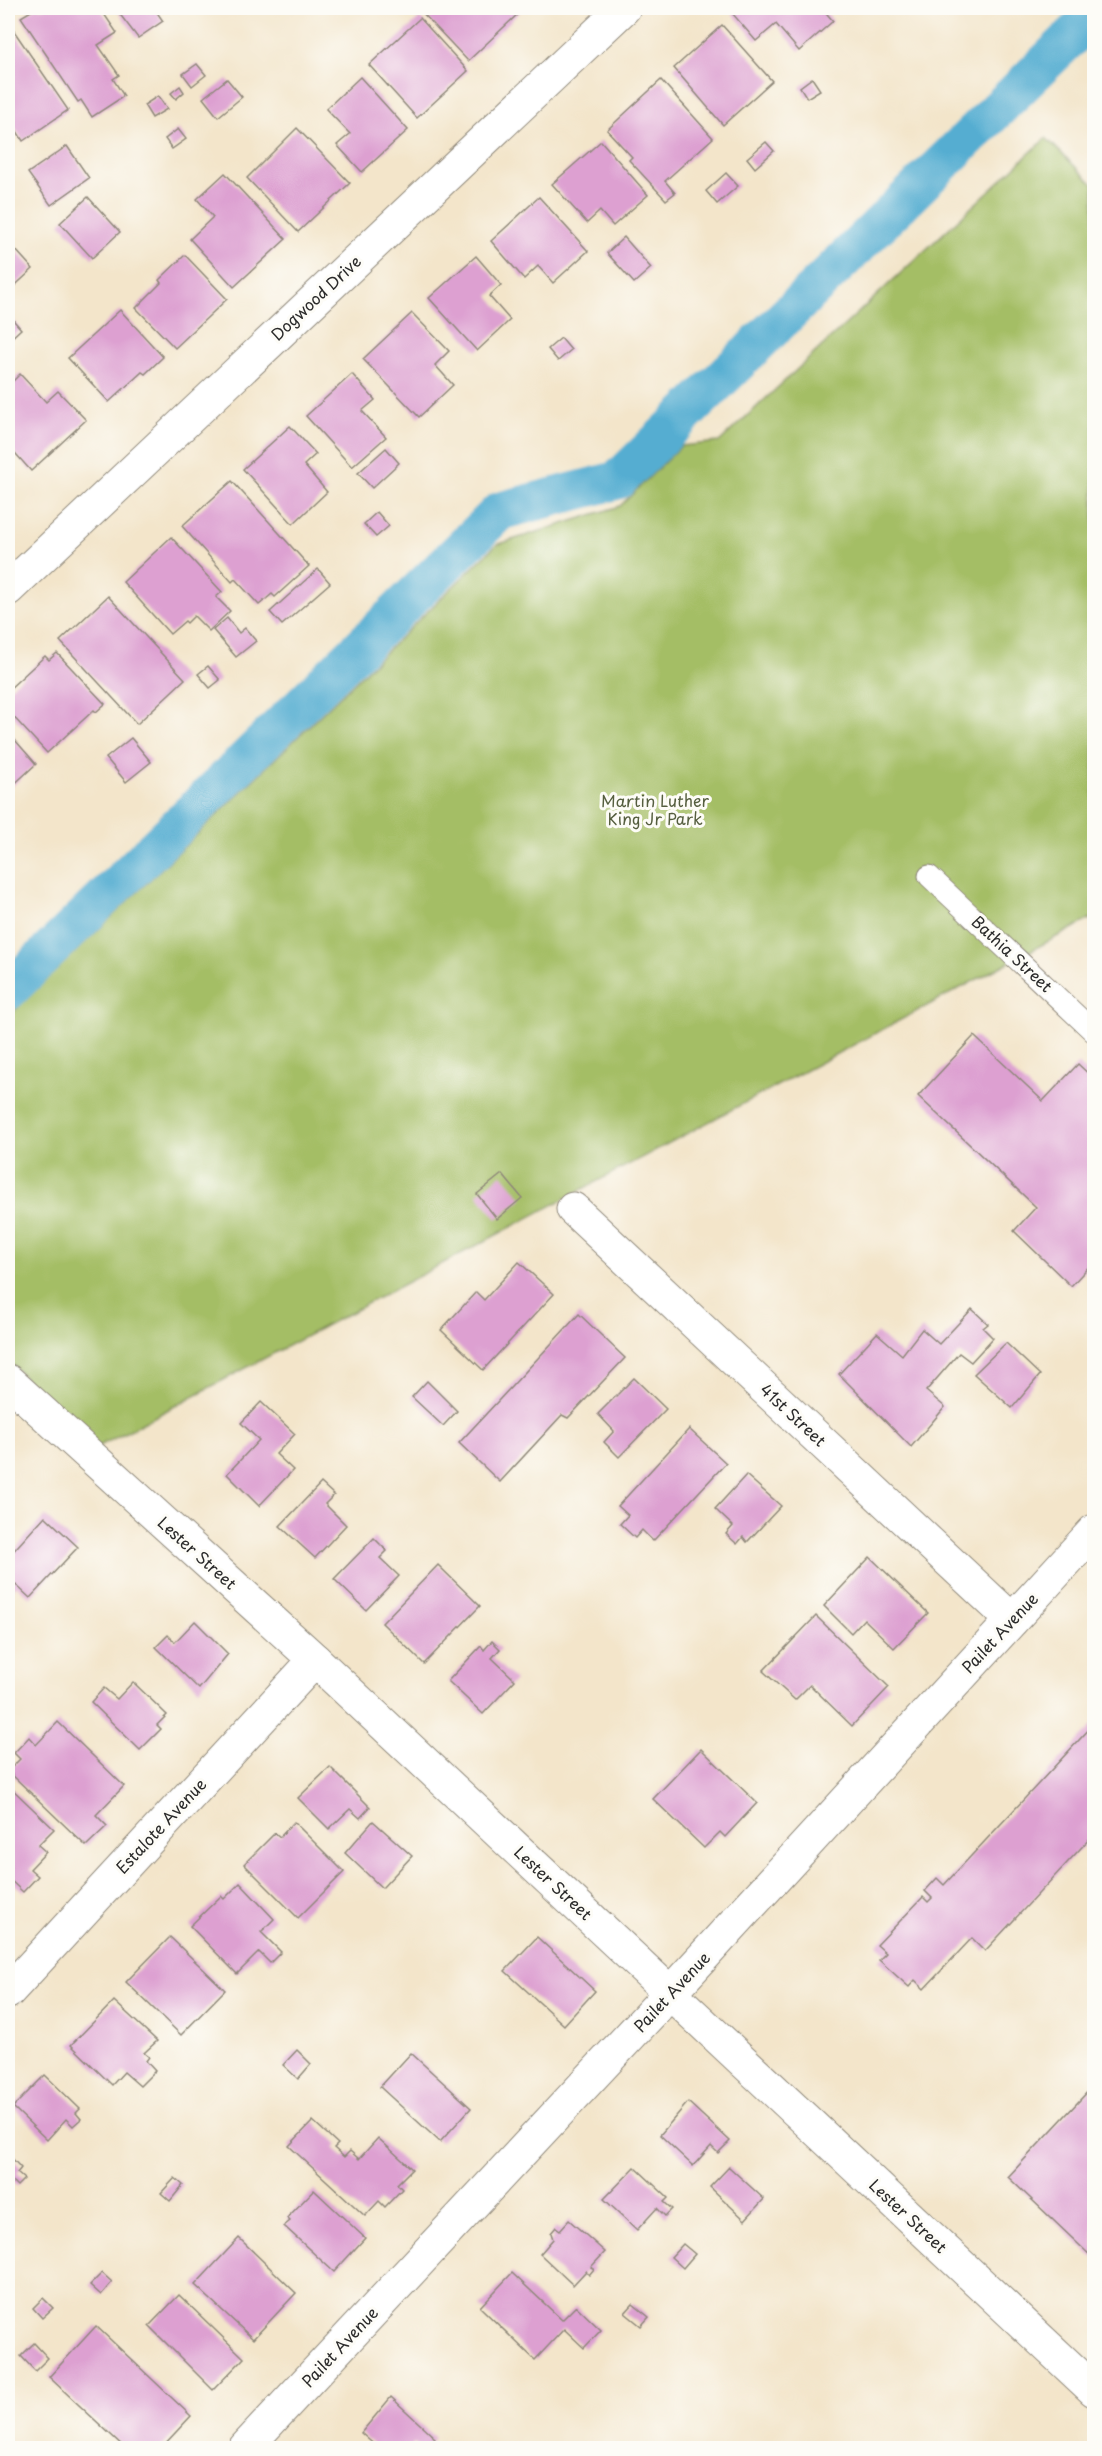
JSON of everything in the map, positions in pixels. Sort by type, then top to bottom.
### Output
[{"type":"street","name":"Dogwood Drive","points":[[8,589],[624,8]]},
{"type":"street","name":"41st Street","points":[[573,1209],[1012,1620]]},
{"type":"street","name":"Lester Street","points":[[8,1381],[315,1659],[1095,2390]]},
{"type":"street","name":"Pailet Avenue","points":[[245,2448],[670,1993],[1095,1531]]},
{"type":"street","name":"Estalote Avenue","points":[[8,1992],[315,1659]]},
{"type":"lane","name":"Bathia Street","points":[[929,876],[1095,1032]]},
{"type":"green space","name":"Martin Luther King Jr Park","points":[[1046,138],[1094,185],[1094,917],[92,1450],[8,1360],[8,1017],[496,545],[620,506],[681,446],[719,442]]},
{"type":"building","points":[[36,8],[100,8],[117,33],[98,45],[119,75],[113,79],[124,96],[92,117],[81,100],[78,102],[21,17]]},
{"type":"building","points":[[115,8],[154,8],[163,21],[138,38]]},
{"type":"building","points":[[418,8],[516,8],[520,12],[468,61]]},
{"type":"building","points":[[739,8],[822,8],[833,21],[799,51],[776,24],[756,41],[732,13]]},
{"type":"building","points":[[420,18],[468,71],[417,118],[369,65]]},
{"type":"building","points":[[722,25],[772,81],[723,125],[674,68]]},
{"type":"building","points":[[14,31],[68,110],[23,141],[8,117],[8,36]]},
{"type":"building","points":[[197,64],[206,75],[192,86],[183,74]]},
{"type":"building","points":[[360,77],[408,130],[362,172],[337,145],[350,134],[326,109]]},
{"type":"building","points":[[812,78],[820,90],[807,98],[800,87]]},
{"type":"building","points":[[227,79],[242,97],[218,117],[203,98]]},
{"type":"building","points":[[661,80],[713,138],[665,181],[675,193],[666,200],[629,160],[632,157],[607,130]]},
{"type":"building","points":[[180,86],[184,92],[176,99],[171,93]]},
{"type":"building","points":[[158,96],[167,109],[152,118],[144,105]]},
{"type":"building","points":[[297,128],[350,183],[298,232],[247,178]]},
{"type":"building","points":[[178,129],[186,139],[172,149],[165,139]]},
{"type":"building","points":[[601,141],[648,195],[613,226],[600,211],[587,223],[552,184]]},
{"type":"building","points":[[766,142],[774,151],[755,168],[747,158]]},
{"type":"building","points":[[67,146],[89,178],[51,205],[28,173]]},
{"type":"building","points":[[225,173],[286,239],[234,287],[190,239],[213,217],[197,199]]},
{"type":"building","points":[[726,173],[738,186],[717,204],[706,191]]},
{"type":"building","points":[[88,197],[120,232],[92,258],[60,223]]},
{"type":"building","points":[[539,197],[588,251],[553,283],[538,266],[524,279],[491,241]]},
{"type":"building","points":[[624,237],[651,268],[634,283],[607,253]]},
{"type":"building","points":[[15,249],[33,269],[8,292],[8,256]]},
{"type":"building","points":[[185,255],[227,299],[175,348],[136,308],[161,283],[159,280]]},
{"type":"building","points":[[476,256],[501,285],[489,296],[510,320],[477,351],[429,298]]},
{"type":"building","points":[[120,310],[163,357],[145,374],[142,372],[109,402],[68,358]]},
{"type":"building","points":[[412,313],[449,351],[435,365],[453,385],[419,417],[363,359]]},
{"type":"building","points":[[8,314],[21,329],[8,341]]},
{"type":"building","points":[[561,338],[571,350],[558,361],[548,349]]},
{"type":"building","points":[[20,374],[46,402],[58,391],[86,420],[31,471],[8,445],[8,401],[10,398],[8,386]]},
{"type":"building","points":[[352,374],[375,400],[362,411],[386,437],[352,467],[306,416]]},
{"type":"building","points":[[290,426],[316,454],[304,465],[327,492],[293,524],[243,469]]},
{"type":"building","points":[[386,448],[399,463],[372,488],[358,473]]},
{"type":"building","points":[[232,481],[309,566],[275,597],[272,594],[259,605],[235,579],[232,582],[182,526]]},
{"type":"building","points":[[377,512],[389,526],[376,537],[364,524]]},
{"type":"building","points":[[171,537],[222,592],[216,597],[230,611],[209,631],[194,616],[170,634],[123,582]]},
{"type":"building","points":[[318,569],[330,583],[282,625],[270,612]]},
{"type":"building","points":[[108,596],[185,679],[137,724],[60,641]]},
{"type":"building","points":[[227,618],[239,633],[245,628],[256,641],[236,657],[213,630]]},
{"type":"building","points":[[57,653],[105,704],[96,712],[94,710],[47,753],[8,711],[8,690],[45,656],[49,660]]},
{"type":"building","points":[[208,666],[220,680],[210,688],[198,674]]},
{"type":"building","points":[[8,732],[36,764],[8,790]]},
{"type":"building","points":[[131,738],[151,762],[126,782],[106,758]]},
{"type":"building","points":[[974,1036],[1043,1101],[1078,1064],[1094,1079],[1094,1261],[1071,1286],[1014,1231],[1036,1207],[918,1096]]},
{"type":"building","points":[[502,1174],[522,1198],[497,1219],[477,1194]]},
{"type":"building","points":[[519,1262],[554,1294],[483,1370],[441,1330],[476,1292],[484,1300]]},
{"type":"building","points":[[972,1309],[988,1324],[983,1328],[993,1338],[971,1362],[959,1353],[926,1391],[945,1407],[911,1447],[839,1374],[877,1333],[902,1355],[922,1329],[939,1344]]},
{"type":"building","points":[[579,1314],[625,1358],[568,1418],[562,1415],[500,1482],[459,1443]]},
{"type":"building","points":[[1006,1343],[1040,1375],[1012,1408],[974,1374]]},
{"type":"building","points":[[634,1378],[666,1409],[619,1457],[604,1442],[614,1431],[598,1414]]},
{"type":"building","points":[[427,1381],[457,1411],[443,1426],[412,1397]]},
{"type":"building","points":[[261,1402],[295,1434],[276,1454],[293,1470],[259,1506],[227,1474],[259,1440],[241,1423]]},
{"type":"building","points":[[689,1429],[726,1463],[653,1541],[642,1530],[635,1538],[620,1524],[628,1515],[618,1506]]},
{"type":"building","points":[[746,1475],[781,1506],[747,1542],[743,1537],[737,1544],[726,1534],[733,1526],[715,1509]]},
{"type":"building","points":[[321,1483],[334,1495],[325,1504],[346,1525],[315,1558],[280,1526]]},
{"type":"building","points":[[45,1516],[78,1547],[30,1598],[16,1585],[8,1595],[8,1557]]},
{"type":"building","points":[[374,1538],[387,1551],[380,1558],[399,1576],[366,1610],[334,1579]]},
{"type":"building","points":[[870,1557],[928,1613],[894,1648],[864,1619],[851,1633],[824,1606]]},
{"type":"building","points":[[438,1565],[480,1606],[424,1664],[382,1623]]},
{"type":"building","points":[[816,1616],[889,1687],[852,1726],[810,1685],[795,1700],[763,1671]]},
{"type":"building","points":[[195,1621],[228,1654],[199,1689],[156,1647],[168,1635],[175,1642]]},
{"type":"building","points":[[492,1641],[500,1649],[492,1658],[515,1680],[483,1714],[448,1681],[481,1646],[484,1650]]},
{"type":"building","points":[[133,1682],[167,1715],[157,1725],[161,1729],[140,1750],[91,1702],[104,1688],[117,1699]]},
{"type":"building","points":[[58,1722],[124,1786],[96,1815],[107,1826],[86,1846],[8,1771],[20,1759],[14,1753],[29,1737],[36,1745]]},
{"type":"building","points":[[1094,1724],[1094,1834],[985,1951],[972,1938],[924,1989],[915,1980],[909,1987],[879,1960],[886,1953],[877,1945],[923,1897],[928,1902],[932,1898],[925,1891],[937,1878],[944,1885]]},
{"type":"building","points":[[701,1749],[757,1803],[725,1837],[720,1832],[704,1848],[653,1799]]},
{"type":"building","points":[[330,1767],[370,1807],[360,1818],[350,1809],[329,1829],[298,1798]]},
{"type":"building","points":[[8,1785],[54,1829],[38,1845],[46,1852],[30,1869],[38,1876],[23,1892],[8,1878]]},
{"type":"building","points":[[373,1821],[412,1856],[382,1888],[345,1853]]},
{"type":"building","points":[[294,1822],[344,1872],[298,1918],[244,1864],[275,1833],[280,1837]]},
{"type":"building","points":[[240,1883],[274,1919],[261,1932],[281,1952],[270,1963],[259,1952],[237,1974],[190,1926],[221,1896],[224,1899]]},
{"type":"building","points":[[170,1937],[225,1990],[181,2035],[126,1982]]},
{"type":"building","points":[[537,1937],[595,1991],[564,2025],[505,1971]]},
{"type":"building","points":[[114,2001],[157,2041],[144,2053],[149,2057],[146,2061],[155,2071],[140,2086],[124,2072],[112,2085],[71,2045]]},
{"type":"building","points":[[297,2050],[311,2064],[298,2079],[283,2065]]},
{"type":"building","points":[[411,2053],[471,2108],[440,2142],[380,2087]]},
{"type":"building","points":[[45,2075],[80,2109],[76,2113],[81,2119],[73,2126],[66,2119],[47,2140],[13,2107]]},
{"type":"building","points":[[1094,2085],[1094,2259],[1008,2177]]},
{"type":"building","points":[[688,2102],[730,2141],[718,2153],[711,2146],[693,2166],[660,2135]]},
{"type":"building","points":[[313,2121],[338,2144],[334,2148],[344,2157],[350,2151],[359,2159],[378,2138],[412,2169],[397,2184],[402,2189],[385,2207],[379,2201],[365,2216],[289,2146]]},
{"type":"building","points":[[8,2154],[21,2168],[17,2173],[24,2179],[17,2186],[11,2180],[8,2183]]},
{"type":"building","points":[[635,2167],[668,2198],[664,2202],[672,2209],[665,2216],[657,2208],[637,2230],[604,2199]]},
{"type":"building","points":[[729,2167],[764,2199],[745,2220],[710,2187]]},
{"type":"building","points":[[175,2178],[183,2185],[170,2201],[161,2193]]},
{"type":"building","points":[[314,2190],[365,2238],[334,2272],[284,2226],[290,2221],[287,2218]]},
{"type":"building","points":[[569,2220],[605,2252],[591,2267],[594,2269],[589,2275],[586,2271],[573,2285],[540,2254],[553,2239],[551,2233],[556,2227],[560,2230]]},
{"type":"building","points":[[239,2238],[296,2293],[253,2339],[195,2285]]},
{"type":"building","points":[[683,2244],[695,2254],[683,2268],[671,2257]]},
{"type":"building","points":[[102,2273],[112,2282],[101,2295],[90,2285]]},
{"type":"building","points":[[512,2273],[562,2320],[576,2306],[601,2330],[584,2348],[564,2329],[535,2360],[480,2307]]},
{"type":"building","points":[[179,2295],[244,2358],[213,2390],[149,2326]]},
{"type":"building","points":[[43,2298],[53,2308],[42,2318],[33,2308]]},
{"type":"building","points":[[633,2304],[649,2317],[641,2326],[625,2313]]},
{"type":"building","points":[[96,2326],[191,2416],[161,2448],[125,2448],[49,2377]]},
{"type":"building","points":[[34,2343],[48,2358],[35,2371],[21,2356]]},
{"type":"building","points":[[391,2397],[435,2438],[426,2448],[421,2448],[414,2443],[409,2448],[378,2448],[361,2433]]},
{"type":"waterway","points":[[8,991],[500,511],[618,480],[1094,15]]}]
